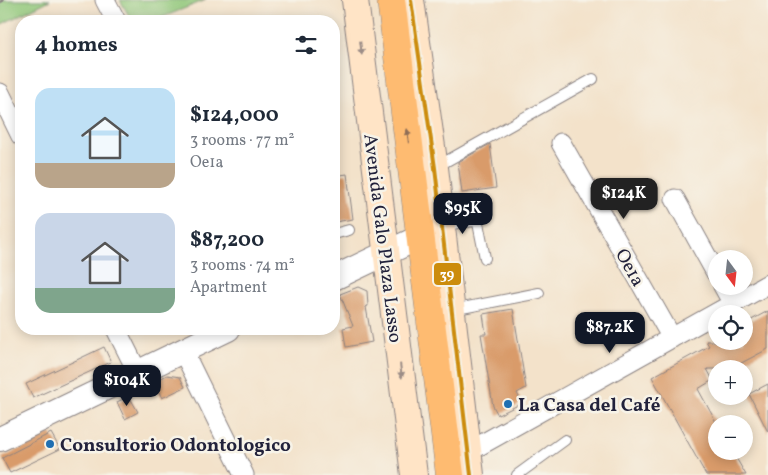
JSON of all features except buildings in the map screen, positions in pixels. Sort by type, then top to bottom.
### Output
[{"type":"main road","name":"Avenida Galo Plaza Lasso","points":[[355,0],[413,240],[414,475]]},
{"type":"main road","name":"Avenida Galo Plaza Lasso","points":[[374,0],[450,475]]},
{"type":"main road","name":"Avenida Galo Plaza Lasso","points":[[391,0],[413,240],[422,379],[432,475]]},
{"type":"main road","name":"Avenida Galo Plaza Lasso","points":[[411,0],[435,168],[413,240],[451,310],[470,464]]},
{"type":"street","points":[[105,0],[113,15]]},
{"type":"street","points":[[0,93],[15,124]]},
{"type":"street","name":"Oe1a","points":[[561,143],[672,338]]},
{"type":"street","points":[[675,199],[708,259]]},
{"type":"street","points":[[340,274],[413,240]]},
{"type":"street","points":[[470,464],[672,338],[768,284]]},
{"type":"street","points":[[728,295],[733,304]]},
{"type":"street","points":[[119,335],[138,373]]},
{"type":"street","points":[[2,433],[138,373],[216,335]]},
{"type":"street","points":[[183,351],[244,475]]},
{"type":"lane","points":[[435,168],[594,79]]},
{"type":"lane","points":[[413,240],[475,221],[478,223],[485,258]]},
{"type":"lane","points":[[340,232],[349,230]]},
{"type":"lane","points":[[451,310],[539,293]]},
{"type":"lane","points":[[517,475],[565,440]]},
{"type":"path","points":[[0,2],[4,0]]},
{"type":"green space","points":[[0,0],[50,0],[20,15],[15,15],[15,18],[0,25]]},
{"type":"green space","points":[[120,0],[206,0],[168,15],[129,15]]},
{"type":"transit line","name":"39","points":[[411,0],[435,168],[471,475]]},
{"type":"place","name":"La Casa del Café","points":[[508,404]]},
{"type":"place","name":"Consultorio Odontologico","points":[[50,444]]}]
